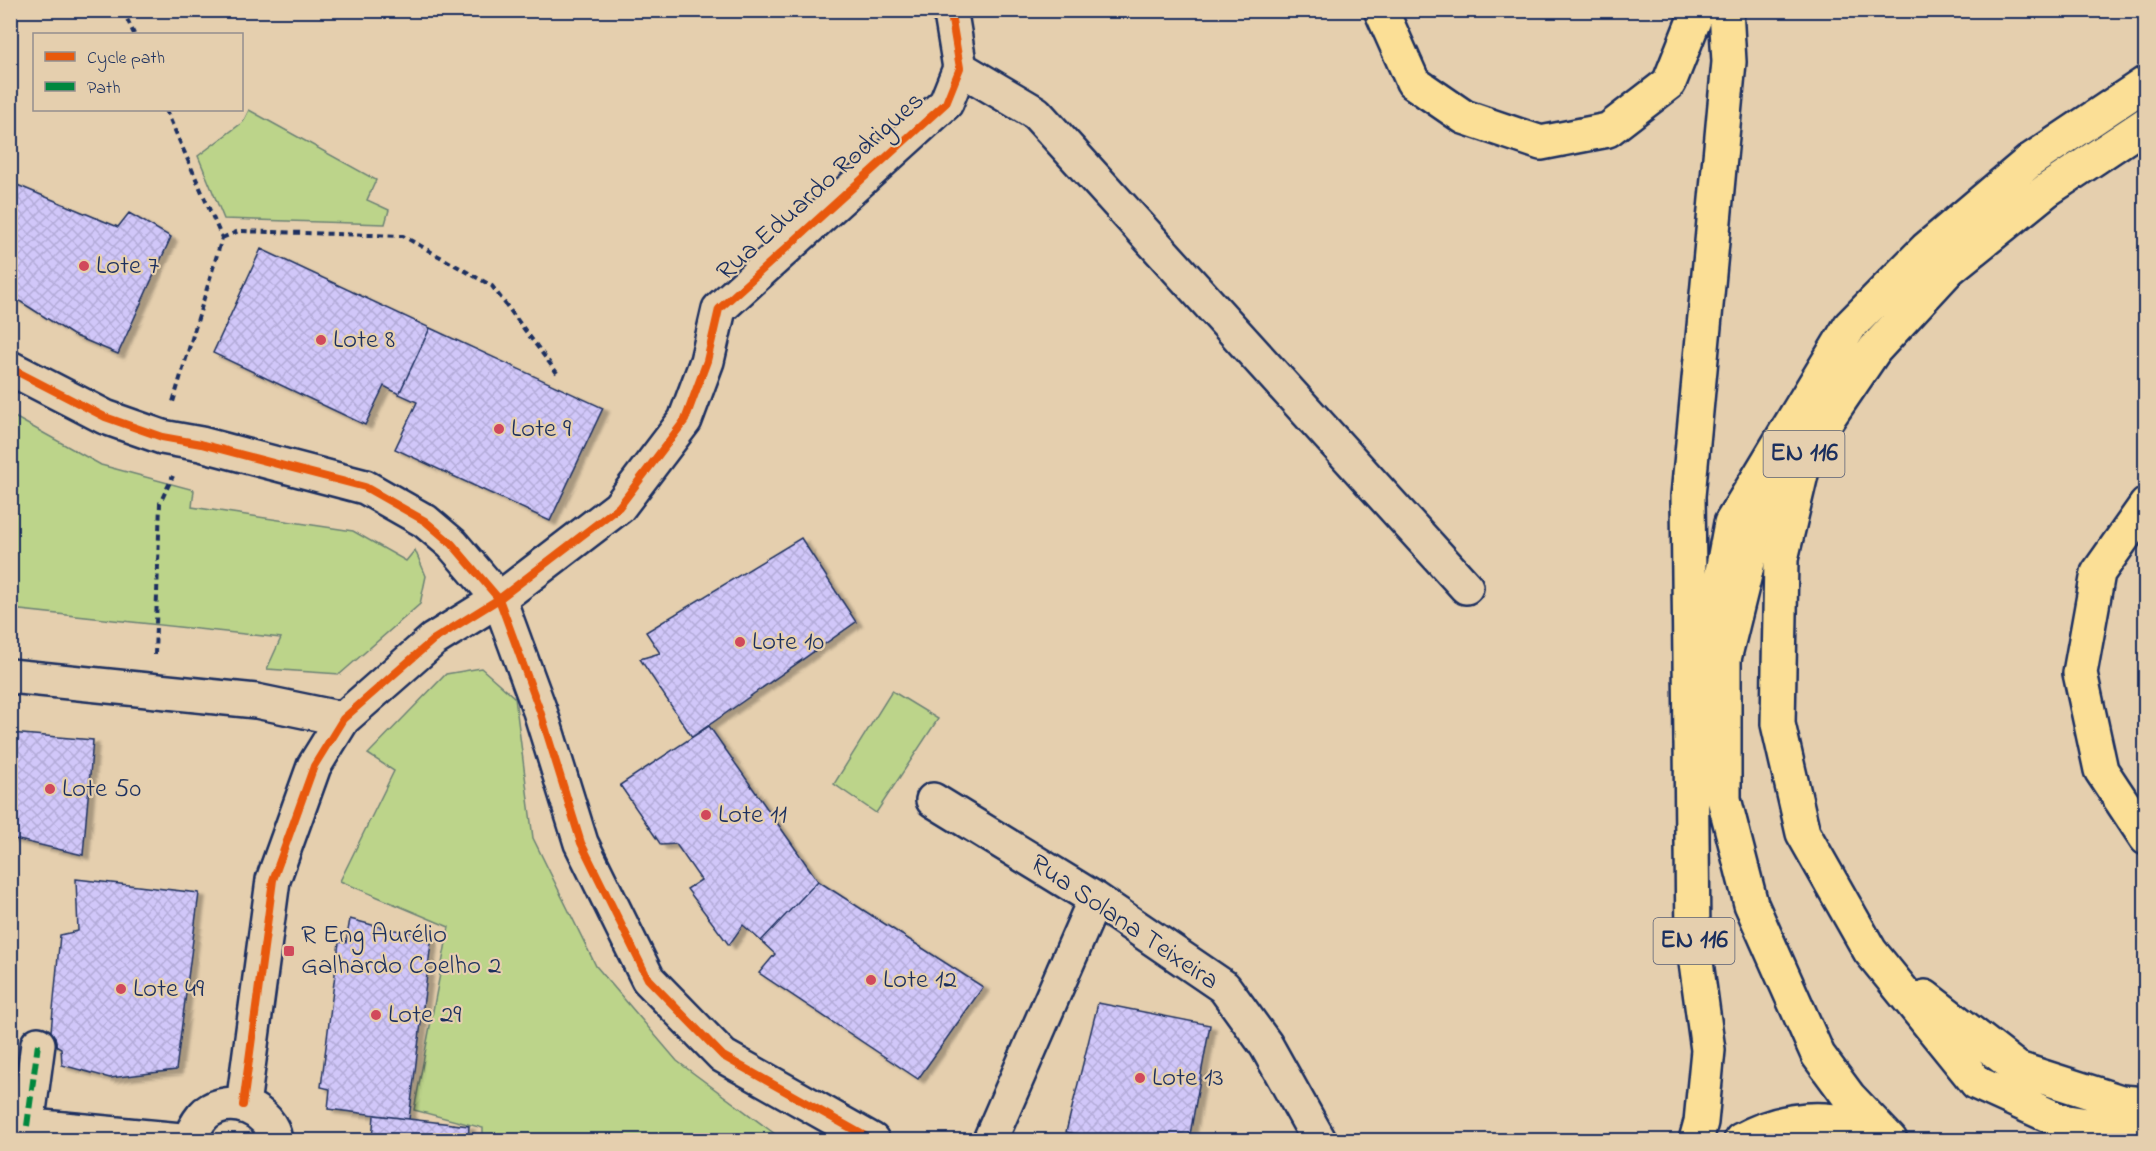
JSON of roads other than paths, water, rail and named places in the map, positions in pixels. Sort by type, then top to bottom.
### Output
[{"type":"main road","points":[[1380,10],[1413,82],[1464,117],[1541,143],[1608,130],[1669,83],[1698,10]]},
{"type":"main road","points":[[1691,740],[1688,496],[1729,62],[1726,10]]},
{"type":"main road","name":"EN 116","points":[[1696,1140],[1701,1122],[1708,1050],[1693,940],[1691,740],[1731,523],[1850,326],[1926,249],[2031,160],[2145,83]]},
{"type":"main road","name":"EN 116","points":[[1890,1140],[1849,1096],[1818,1055],[1751,904],[1724,799],[1724,660],[1751,550],[1807,449],[1875,349],[1949,269],[2047,190],[2145,124]]},
{"type":"main road","points":[[1807,449],[1781,559],[1778,724],[1803,834],[1870,951],[1977,1083],[2061,1121],[2145,1134]]},
{"type":"main road","points":[[2145,505],[2098,573],[2080,673],[2101,770],[2145,838]]},
{"type":"main road","points":[[1870,951],[1953,1020],[2018,1069],[2121,1102],[2145,1104]]},
{"type":"main road","points":[[1741,1140],[1760,1129],[1804,1120],[1848,1123],[1890,1140]]},
{"type":"street","points":[[947,10],[951,14],[960,68],[1036,113],[1466,587]]},
{"type":"street","name":"Rua Eduardo Rodrigues","points":[[243,1105],[273,880],[314,766],[344,719],[433,640],[498,599],[619,507],[685,420],[707,361],[719,309],[946,103],[960,68]]},
{"type":"street","points":[[10,368],[105,417],[162,437],[201,444],[365,487],[425,521],[452,544],[498,599],[540,711],[581,843],[648,979],[723,1056],[872,1140]]},
{"type":"street","points":[[10,675],[256,701],[344,719]]},
{"type":"street","name":"Rua Solana Teixeira","points":[[933,800],[1095,899],[1224,987],[1266,1045],[1319,1140]]},
{"type":"street","points":[[990,1140],[1095,899]]},
{"type":"street","points":[[38,1044],[19,1125],[181,1140]]},
{"type":"street","points":[[189,1140],[195,1126],[206,1113],[223,1104],[243,1105],[257,1111],[268,1122],[275,1140]]},
{"type":"place","name":"Lote 7","points":[[84,266]]},
{"type":"place","name":"Lote 8","points":[[321,340]]},
{"type":"place","name":"Lote 9","points":[[499,429]]},
{"type":"place","name":"Lote 10","points":[[740,642]]},
{"type":"place","name":"Lote 50","points":[[50,789]]},
{"type":"place","name":"Lote 11","points":[[706,815]]},
{"type":"place","name":"R Eng Aurélio Galhardo Coelho 2","points":[[289,951]]},
{"type":"place","name":"Lote 12","points":[[871,980]]},
{"type":"place","name":"Lote 49","points":[[121,989]]},
{"type":"place","name":"Lote 29","points":[[376,1015]]},
{"type":"place","name":"Lote 13","points":[[1140,1078]]}]
